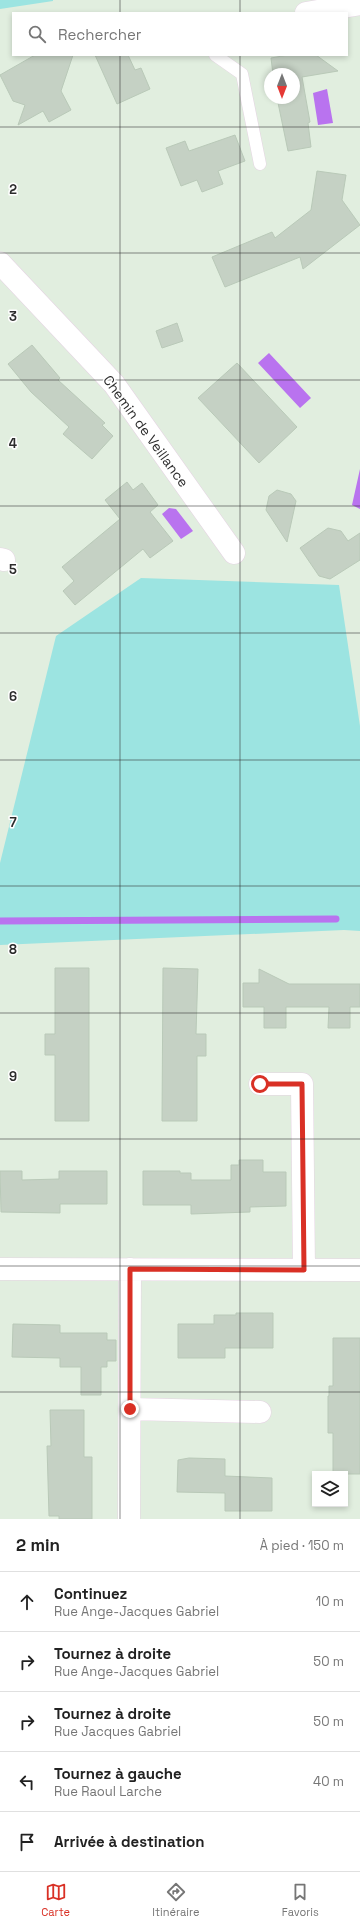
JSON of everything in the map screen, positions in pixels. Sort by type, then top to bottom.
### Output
[{"type":"street","points":[[312,12],[360,4]]},
{"type":"street","name":"Chemin de Veillance","points":[[0,263],[114,384],[234,553]]},
{"type":"street","points":[[260,1084],[302,1084],[304,1270]]},
{"type":"street","points":[[0,1269],[360,1270]]},
{"type":"street","points":[[129,1519],[130,1269]]},
{"type":"street","points":[[130,1409],[260,1412]]},
{"type":"lane","points":[[216,56],[242,74],[260,164]]},
{"type":"shaded area","points":[[0,0],[53,0],[53,1],[0,9]]},
{"type":"shaded area","points":[[327,89],[333,123],[318,125],[313,93]]},
{"type":"shaded area","points":[[269,353],[311,398],[300,408],[258,363]]},
{"type":"shaded area","points":[[360,469],[360,509],[352,505]]},
{"type":"shaded area","points":[[169,508],[176,509],[193,531],[181,539],[162,514]]},
{"type":"shaded area","points":[[141,578],[339,585],[360,726],[360,931],[344,930],[0,945],[0,863],[56,636]]},
{"type":"building","points":[[33,56],[73,56],[61,91],[71,110],[49,122],[43,111],[18,125],[25,105],[13,101],[0,75]]},
{"type":"building","points":[[95,56],[128,56],[135,70],[141,68],[150,89],[117,104]]},
{"type":"building","points":[[282,56],[317,56],[338,71],[302,77],[310,122],[308,123],[311,147],[288,151],[278,104],[300,104],[300,68],[272,68],[271,58]]},
{"type":"building","points":[[235,135],[245,161],[218,171],[223,184],[202,192],[197,180],[181,186],[166,148],[185,141],[189,151]]},
{"type":"building","points":[[317,171],[346,175],[342,200],[360,225],[303,269],[300,257],[225,287],[212,257],[272,232],[275,238],[311,210]]},
{"type":"building","points":[[177,323],[183,341],[162,348],[156,331]]},
{"type":"building","points":[[32,345],[60,378],[58,380],[105,423],[102,425],[113,436],[92,459],[63,434],[69,427],[31,392],[8,364]]},
{"type":"building","points":[[237,363],[297,427],[259,463],[198,398]]},
{"type":"building","points":[[127,482],[133,490],[142,483],[158,505],[150,512],[173,541],[150,558],[143,549],[75,605],[63,591],[74,581],[62,567],[120,519],[105,500]]},
{"type":"building","points":[[277,490],[291,494],[296,501],[287,542],[266,510],[269,496]]},
{"type":"building","points":[[328,528],[341,531],[348,541],[360,533],[360,560],[330,579],[319,576],[300,548]]},
{"type":"building","points":[[55,968],[89,968],[89,1121],[55,1121],[55,1055],[45,1055],[45,1034],[55,1034]]},
{"type":"building","points":[[163,968],[198,969],[196,1034],[206,1034],[206,1056],[197,1056],[197,1121],[162,1121]]},
{"type":"building","points":[[259,969],[289,984],[360,984],[360,1007],[350,1007],[350,1028],[328,1028],[329,1007],[286,1007],[286,1028],[264,1028],[264,1007],[243,1007],[243,983],[259,983]]},
{"type":"building","points":[[239,1160],[263,1160],[263,1172],[286,1172],[286,1206],[250,1207],[250,1212],[191,1214],[191,1205],[143,1205],[143,1171],[180,1171],[180,1173],[191,1173],[191,1180],[231,1180],[231,1165],[239,1165]]},
{"type":"building","points":[[0,1171],[22,1171],[22,1180],[59,1179],[59,1171],[107,1171],[107,1204],[60,1204],[60,1213],[1,1212]]},
{"type":"building","points":[[236,1313],[273,1313],[273,1348],[225,1348],[225,1358],[178,1358],[178,1324],[214,1324],[214,1315],[236,1315]]},
{"type":"building","points":[[13,1324],[60,1325],[60,1333],[107,1333],[107,1340],[116,1340],[116,1361],[107,1361],[107,1367],[101,1367],[101,1395],[81,1395],[81,1367],[60,1367],[60,1358],[12,1357]]},
{"type":"building","points":[[333,1338],[360,1338],[360,1474],[348,1474],[348,1471],[333,1471],[333,1433],[328,1433],[328,1396],[329,1386],[333,1386]]},
{"type":"building","points":[[50,1410],[84,1410],[84,1457],[92,1457],[92,1519],[59,1519],[59,1516],[49,1516],[47,1446],[51,1446]]},
{"type":"building","points":[[189,1458],[225,1459],[225,1476],[272,1478],[272,1511],[225,1511],[225,1493],[177,1492],[178,1460]]},
{"type":"waterway","points":[[0,921],[336,919]]},
{"type":"route","points":[[130,1409],[130,1269],[304,1270],[302,1084],[260,1084]]}]
